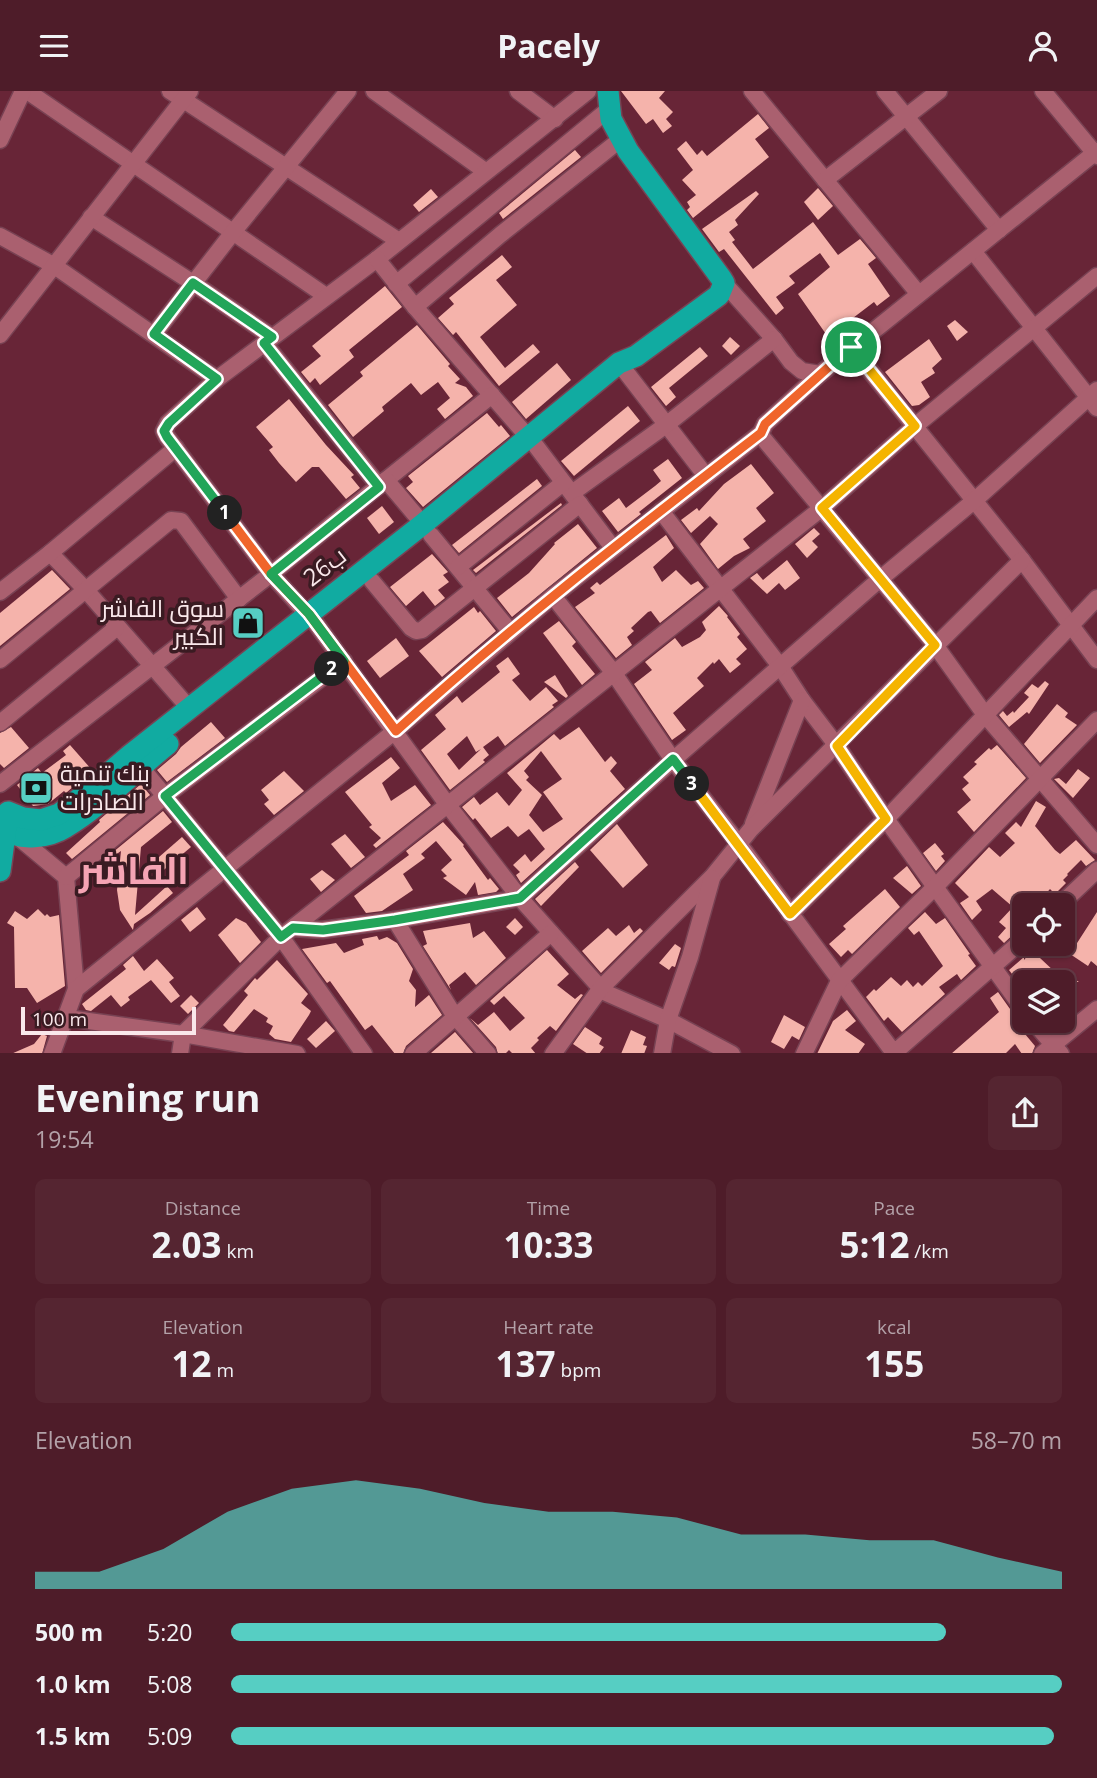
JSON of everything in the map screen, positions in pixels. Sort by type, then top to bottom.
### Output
[{"type":"highway","points":[[609,100],[614,127],[621,139],[724,283]]},
{"type":"highway","name":"26ب","points":[[13,822],[63,829],[92,809],[313,619],[627,364],[715,298],[724,283]]},
{"type":"highway","name":"26ب","points":[[13,822],[41,820],[59,814],[128,756],[190,709],[313,619],[372,581],[427,529]]},
{"type":"highway","points":[[0,871],[13,822]]},
{"type":"street","points":[[0,139],[25,91],[326,296]]},
{"type":"street","points":[[154,334],[348,91]]},
{"type":"street","points":[[374,91],[485,171]]},
{"type":"street","points":[[518,91],[555,118]]},
{"type":"street","points":[[588,91],[377,259],[217,379],[169,423],[164,431],[271,574],[313,619],[447,804],[520,898],[601,988],[612,997],[668,1020],[732,1053]]},
{"type":"street","points":[[752,91],[918,293]]},
{"type":"street","points":[[885,91],[999,230]]},
{"type":"street","points":[[825,180],[939,91]]},
{"type":"street","points":[[76,989],[396,731],[510,631],[612,548],[761,433],[765,424],[851,347],[1096,153],[1043,91]]},
{"type":"street","points":[[3,325],[91,217],[181,94],[399,241]]},
{"type":"street","points":[[396,284],[609,100]]},
{"type":"street","points":[[415,307],[621,139]]},
{"type":"street","points":[[91,217],[193,283],[268,340],[383,483],[427,529],[510,631]]},
{"type":"street","points":[[0,236],[54,265],[217,379]]},
{"type":"street","points":[[287,932],[395,920],[520,898],[673,759],[880,579],[1094,399],[1032,328],[973,251]]},
{"type":"street","points":[[377,259],[415,307],[532,441],[612,548]]},
{"type":"street","points":[[180,1053],[184,1034],[287,932],[822,508],[915,426],[1097,276]]},
{"type":"street","points":[[724,283],[791,362],[802,371],[820,374]]},
{"type":"street","points":[[458,567],[571,493],[666,425],[774,339]]},
{"type":"street","points":[[851,347],[975,500],[1097,660]]},
{"type":"street","points":[[627,364],[666,425],[706,476]]},
{"type":"street","points":[[0,783],[271,574],[492,395]]},
{"type":"street","points":[[761,433],[935,645],[986,716],[1097,845]]},
{"type":"street","points":[[0,592],[176,448]]},
{"type":"street","points":[[372,581],[411,628],[422,630],[475,589],[571,493]]},
{"type":"street","points":[[661,511],[780,666],[1012,994]]},
{"type":"street","points":[[0,660],[171,520],[181,521],[239,599]]},
{"type":"street","points":[[50,553],[190,709]]},
{"type":"street","points":[[553,1053],[601,988],[712,877],[751,829],[1022,560]]},
{"type":"street","points":[[553,596],[613,672],[673,759],[894,1053],[1012,950]]},
{"type":"street","points":[[790,914],[886,819],[1097,598]]},
{"type":"street","points":[[0,723],[116,628]]},
{"type":"street","points":[[66,877],[165,796],[344,661]]},
{"type":"street","points":[[751,829],[802,699]]},
{"type":"street","points":[[804,1053],[839,981],[1097,720]]},
{"type":"street","points":[[140,766],[225,868],[287,932],[364,1053]]},
{"type":"street","points":[[13,822],[66,877],[76,989],[52,1053]]},
{"type":"street","points":[[1073,893],[1097,870]]},
{"type":"street","points":[[662,1053],[668,1020],[690,957],[712,877]]},
{"type":"street","points":[[395,920],[454,1015],[488,1053]]},
{"type":"street","points":[[413,1053],[551,933]]},
{"type":"street","points":[[1041,1033],[1052,1050],[1097,1009]]},
{"type":"street","points":[[66,1019],[184,1034],[278,1052],[297,1053]]},
{"type":"building","points":[[621,91],[665,91],[659,98],[673,112],[666,119],[672,126],[663,133],[653,119],[646,124]]},
{"type":"building","points":[[758,114],[769,128],[755,139],[769,157],[693,218],[687,210],[690,207],[687,202],[696,195],[682,180],[693,170],[677,149],[686,141],[697,155],[702,150],[707,156]]},
{"type":"building","points":[[575,150],[581,157],[503,219],[499,213]]},
{"type":"building","points":[[818,188],[833,206],[818,220],[804,202]]},
{"type":"building","points":[[431,189],[438,197],[419,212],[413,205]]},
{"type":"building","points":[[756,191],[759,194],[735,220],[738,225],[729,232],[735,240],[732,242],[753,269],[813,222],[838,255],[860,239],[876,258],[868,264],[890,296],[877,306],[874,302],[828,337],[798,294],[830,267],[820,253],[789,276],[795,283],[776,297],[784,308],[776,315],[724,249],[719,252],[702,229]]},
{"type":"building","points":[[502,255],[512,267],[496,280],[517,305],[480,337],[505,368],[533,344],[540,352],[499,386],[456,332],[453,335],[438,318],[454,304],[449,298]]},
{"type":"building","points":[[385,286],[402,307],[349,350],[354,357],[320,385],[315,378],[310,383],[301,372],[321,356],[312,346]]},
{"type":"building","points":[[955,320],[968,332],[957,341],[947,326]]},
{"type":"building","points":[[417,325],[460,379],[455,383],[466,387],[473,396],[445,419],[437,409],[450,398],[438,382],[421,395],[411,383],[382,407],[384,411],[353,437],[328,405],[363,376],[360,372]]},
{"type":"building","points":[[730,337],[740,346],[731,355],[722,346]]},
{"type":"building","points":[[929,339],[942,359],[932,368],[935,373],[921,382],[930,397],[919,405],[912,406],[885,372]]},
{"type":"building","points":[[700,347],[708,356],[669,388],[676,397],[666,406],[651,387]]},
{"type":"building","points":[[557,363],[571,380],[526,419],[512,402]]},
{"type":"building","points":[[289,399],[354,475],[351,477],[360,488],[346,499],[319,467],[312,467],[296,482],[269,450],[273,447],[256,427]]},
{"type":"building","points":[[628,406],[640,421],[574,476],[561,461]]},
{"type":"building","points":[[487,413],[510,436],[423,507],[406,488],[413,482],[408,476]]},
{"type":"building","points":[[668,459],[682,478],[618,532],[602,511],[619,498],[626,508],[655,486],[661,481],[653,470]]},
{"type":"building","points":[[751,464],[774,493],[756,508],[766,521],[743,539],[750,548],[718,569],[700,544],[718,524],[710,516],[691,533],[681,520],[697,508],[699,511],[724,484]]},
{"type":"building","points":[[537,479],[542,486],[459,553],[452,545]]},
{"type":"building","points":[[561,503],[562,505],[476,573],[473,570]]},
{"type":"building","points":[[382,506],[394,522],[379,534],[367,518]]},
{"type":"building","points":[[578,524],[597,548],[512,617],[497,598],[529,573],[554,543]]},
{"type":"building","points":[[814,528],[820,534],[812,541],[818,547],[807,558],[795,544]]},
{"type":"building","points":[[666,535],[674,548],[653,567],[662,582],[676,570],[691,585],[698,581],[704,588],[660,623],[651,611],[648,612],[631,628],[634,631],[627,637],[632,645],[616,658],[575,607],[595,593],[590,588],[597,582],[600,585]]},
{"type":"building","points":[[432,554],[448,572],[443,575],[449,582],[438,590],[445,598],[435,606],[423,591],[406,606],[390,587]]},
{"type":"building","points":[[787,560],[800,578],[785,590],[779,583],[767,594],[750,578],[757,573],[763,580]]},
{"type":"building","points":[[52,570],[70,589],[0,646],[0,613]]},
{"type":"building","points":[[719,606],[740,634],[737,637],[747,649],[736,659],[741,664],[730,673],[719,659],[697,678],[704,686],[673,713],[686,730],[672,740],[634,684],[652,670],[645,662],[675,638],[682,647],[700,637],[706,630],[702,622]]},
{"type":"building","points":[[474,607],[496,631],[442,677],[419,651]]},
{"type":"building","points":[[559,621],[576,642],[572,646],[595,674],[582,685],[543,633]]},
{"type":"building","points":[[396,638],[409,656],[380,678],[367,661]]},
{"type":"building","points":[[508,657],[520,674],[512,680],[530,701],[546,687],[558,701],[505,746],[498,736],[483,747],[489,755],[483,760],[485,762],[450,790],[421,750],[446,729],[435,715],[457,696],[462,703],[500,672],[496,666]],"holes":[[[467,736],[476,752],[481,749],[459,770],[447,754]]]},
{"type":"building","points":[[555,675],[568,696],[566,698],[544,682]]},
{"type":"building","points":[[1045,681],[1049,684],[1029,714],[1027,712],[1009,727],[999,715],[1003,711],[1007,716],[1013,711],[1014,713],[1029,697],[1024,693],[1032,684],[1038,688]]},
{"type":"building","points":[[1057,704],[1068,713],[1065,717],[1077,725],[1040,763],[1024,744]]},
{"type":"building","points":[[211,722],[225,738],[167,782],[157,770]]},
{"type":"building","points":[[11,727],[29,748],[4,768],[0,764],[0,733]]},
{"type":"building","points":[[579,727],[605,762],[611,756],[617,763],[610,771],[625,789],[521,883],[516,875],[520,872],[513,865],[525,854],[531,862],[545,849],[529,829],[518,837],[508,826],[491,838],[462,807],[474,797],[480,805],[497,792],[509,806],[522,790],[507,773],[554,734],[560,740]],"holes":[[[541,751],[562,779],[543,792],[563,819],[543,832],[529,815],[542,795],[526,780],[529,777],[524,771]]]},
{"type":"building","points":[[70,745],[92,770],[66,793],[64,791],[48,804],[33,806],[17,785],[38,768],[42,773],[66,755],[63,751]]},
{"type":"building","points":[[997,745],[1026,778],[974,832],[957,812],[971,800],[962,789],[969,783],[963,777],[977,764],[974,762],[989,748],[991,750]]},
{"type":"building","points":[[391,757],[400,768],[382,783],[391,801],[415,785],[431,805],[376,848],[373,845],[381,838],[369,827],[372,825],[345,792]]},
{"type":"building","points":[[1078,769],[1090,778],[1073,798],[1054,779],[1059,778],[1066,784]]},
{"type":"building","points":[[284,771],[304,791],[274,815],[264,804],[269,800],[261,790]]},
{"type":"building","points":[[141,784],[150,795],[72,859],[66,853],[100,822],[99,820]]},
{"type":"building","points":[[1036,801],[1046,807],[1035,826],[1055,850],[1060,854],[1076,840],[1095,860],[1086,866],[1081,860],[1067,874],[1063,880],[1066,883],[1056,893],[1050,889],[1046,893],[1012,893],[1012,906],[992,889],[976,901],[982,910],[972,920],[960,903],[969,897],[955,883],[989,847],[1000,857],[1015,843],[1005,833],[1016,822],[1021,827]]},
{"type":"building","points":[[163,811],[172,822],[141,847],[135,915],[167,886],[173,893],[134,924],[133,930],[120,910],[117,890],[121,851],[84,876]]},
{"type":"building","points":[[443,822],[464,845],[488,880],[490,878],[499,889],[478,895],[475,882],[466,895],[443,878],[447,876],[441,870],[452,860],[436,841],[421,854],[425,858],[403,874],[413,890],[382,911],[366,913],[354,896],[409,855],[406,851]]},
{"type":"building","points":[[617,824],[648,865],[623,888],[590,850]]},
{"type":"building","points":[[345,834],[365,857],[351,868],[331,844]]},
{"type":"building","points":[[182,837],[191,847],[159,874],[151,864]]},
{"type":"building","points":[[935,843],[944,854],[941,856],[945,861],[936,871],[923,853]]},
{"type":"building","points":[[575,862],[579,867],[541,906],[535,899]]},
{"type":"building","points":[[907,866],[921,886],[912,894],[893,878]]},
{"type":"building","points":[[322,870],[335,880],[321,892],[310,879]]},
{"type":"building","points":[[885,889],[900,907],[852,954],[848,950],[841,957],[829,944],[846,929],[843,926]]},
{"type":"building","points":[[197,907],[206,919],[190,932],[181,920]]},
{"type":"building","points":[[1012,908],[1012,936],[1004,943],[998,937],[1006,928],[999,922]]},
{"type":"building","points":[[38,909],[45,916],[59,915],[65,986],[37,1003],[27,988],[15,988],[14,927],[7,923],[15,911],[27,919]]},
{"type":"building","points":[[925,912],[936,924],[945,918],[976,966],[961,980],[957,974],[939,987],[945,994],[902,1032],[888,1017],[884,1021],[866,997],[891,977],[901,986],[907,980],[913,987],[918,982],[922,986],[943,966],[919,931],[914,935],[908,928]]},
{"type":"building","points":[[1097,912],[1097,966],[1091,961],[1088,966],[1073,956],[1075,946]]},
{"type":"building","points":[[236,918],[246,923],[261,942],[240,963],[218,935]]},
{"type":"building","points":[[515,918],[523,927],[515,935],[506,927]]},
{"type":"building","points":[[470,923],[473,938],[484,931],[506,958],[476,985],[465,972],[449,985],[451,990],[423,946],[427,944],[423,931]]},
{"type":"building","points":[[629,925],[634,933],[640,928],[643,931],[601,973],[582,951],[608,928],[616,936]]},
{"type":"building","points":[[377,936],[379,940],[387,937],[397,943],[413,969],[409,981],[416,990],[415,1007],[429,995],[442,1015],[406,1046],[403,1053],[394,1053],[372,1025],[365,1030],[330,981],[327,983],[302,949],[336,943],[344,953],[364,945],[362,939]]},
{"type":"building","points":[[675,944],[681,948],[675,967],[672,966],[669,970],[659,963]]},
{"type":"building","points":[[547,950],[569,974],[557,985],[575,999],[583,995],[556,1031],[550,1026],[537,1038],[539,1040],[531,1048],[535,1053],[512,1053],[509,1050],[506,1053],[498,1053],[496,1047],[470,1018],[478,1025],[494,1012],[510,1031],[525,1018],[504,996],[494,1005],[490,1001]]},
{"type":"building","points":[[133,956],[144,971],[157,959],[174,978],[169,982],[180,996],[171,1003],[151,980],[128,997],[130,1000],[121,1007],[111,995],[91,1011],[86,1010],[82,1004],[126,969],[123,965]]},
{"type":"building","points":[[1027,956],[1042,956],[1040,958],[1053,970],[1012,970],[1012,974],[1009,970],[1024,957],[1024,960]]},
{"type":"building","points":[[277,960],[308,994],[301,1003],[311,1011],[291,1042],[275,1039],[269,1034],[273,1026],[266,1022],[268,1018],[254,1009],[234,1032],[229,1031],[223,1025],[248,995],[244,991]]},
{"type":"building","points":[[998,992],[1012,1012],[1012,1033],[1026,1033],[1035,1046],[1032,1053],[1021,1053],[1015,1044],[1006,1053],[952,1053],[999,1012],[990,998]]},
{"type":"building","points":[[191,995],[199,1003],[188,1014],[180,1006]]},
{"type":"building","points":[[847,1010],[856,1021],[845,1030],[865,1044],[859,1053],[817,1053],[833,1021]]},
{"type":"building","points":[[784,1015],[805,1027],[799,1040],[792,1036],[784,1049],[771,1042]]},
{"type":"building","points":[[326,1021],[335,1031],[316,1048],[307,1039]]},
{"type":"building","points":[[585,1027],[602,1038],[599,1044],[604,1047],[600,1053],[586,1053],[573,1044]]},
{"type":"building","points":[[631,1030],[646,1037],[643,1045],[647,1046],[644,1053],[621,1053]]},
{"type":"building","points":[[455,1032],[473,1053],[431,1053]]},
{"type":"building","points":[[42,1034],[47,1036],[42,1053],[13,1053],[34,1044]]},
{"type":"place","name":"سوق الفاشر الكبير","points":[[248,623]]},
{"type":"place","name":"بنك تنمية الصادرات","points":[[36,788]]},
{"type":"district","name":"الفاشر","points":[[134,871]]},
{"type":"route","points":[[851,347],[765,424],[761,433],[510,631],[396,731],[317,625],[309,614],[271,574],[164,431],[169,423],[217,379],[154,334],[193,283],[272,337],[264,343],[379,487],[271,574],[309,614],[344,661],[197,773],[165,796],[281,937],[293,928],[323,930],[520,898],[673,759],[790,914],[886,819],[837,746],[935,645],[822,508],[915,426],[851,347]]}]
